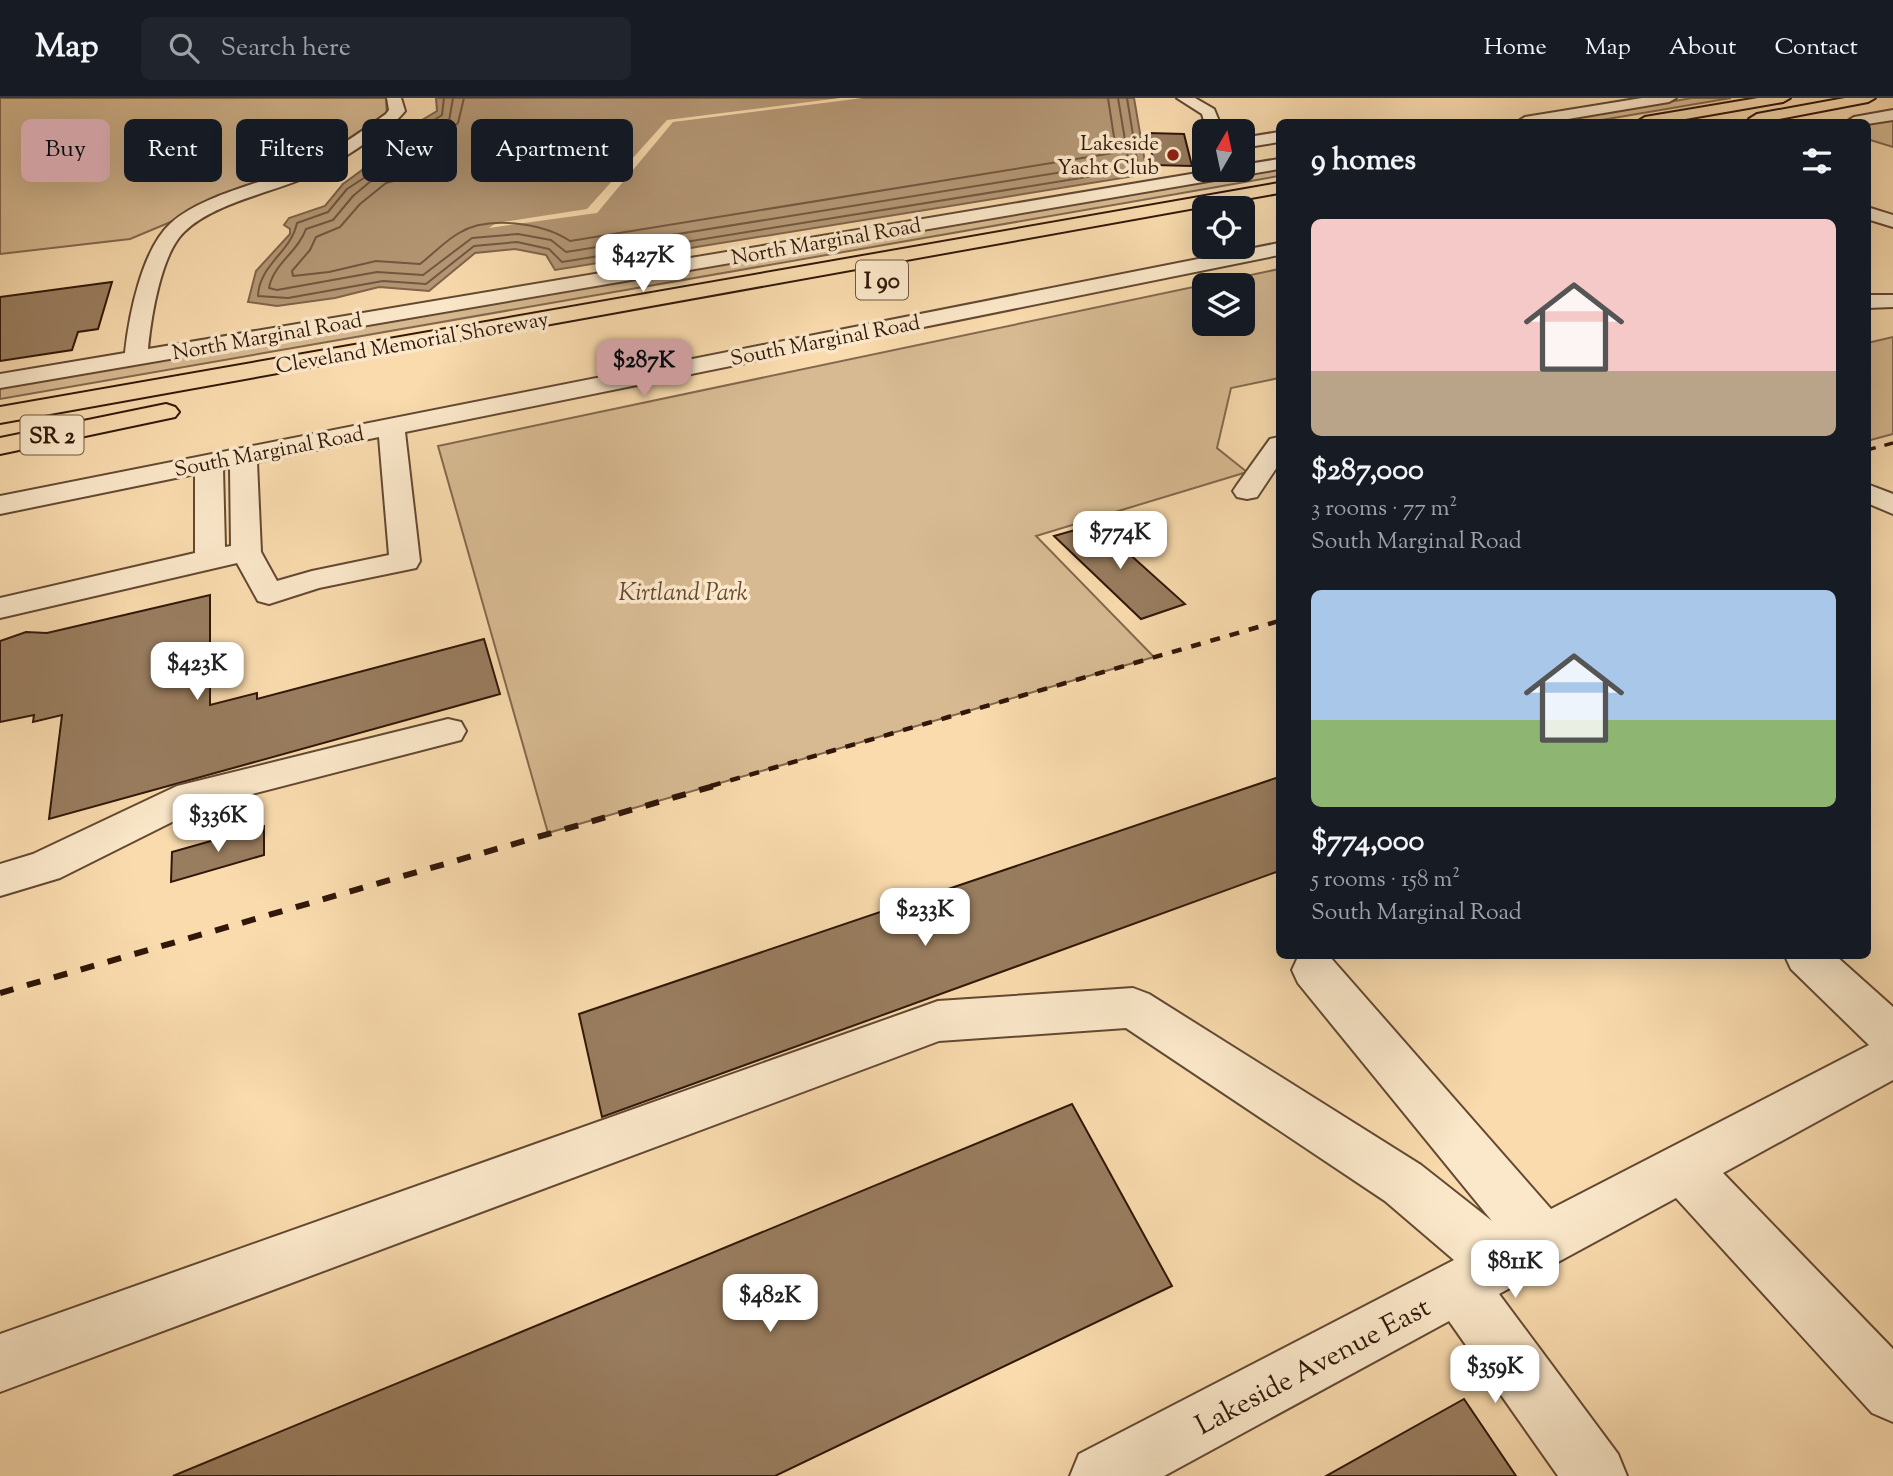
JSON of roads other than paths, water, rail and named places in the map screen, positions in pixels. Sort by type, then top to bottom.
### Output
[{"type":"highway","points":[[1662,119],[1783,98]]},
{"type":"highway","points":[[1752,119],[1868,98]]},
{"type":"highway","points":[[1812,108],[1893,100]]},
{"type":"highway","name":"Cleveland Memorial Shoreway","points":[[0,415],[1276,189]]},
{"type":"highway","points":[[1012,256],[1192,223]]},
{"type":"highway","name":"SR 2","points":[[0,444],[184,409]]},
{"type":"street","points":[[136,358],[137,332],[153,275],[177,228],[204,213],[332,158],[391,117],[397,111],[394,98]]},
{"type":"street","points":[[1184,98],[1209,112],[1211,119]]},
{"type":"street","points":[[1612,98],[1634,104]]},
{"type":"street","points":[[1543,119],[1669,98]]},
{"type":"street","points":[[1871,119],[1893,115]]},
{"type":"street","points":[[1255,141],[1276,137]]},
{"type":"street","name":"North Marginal Road","points":[[0,381],[1261,165]]},
{"type":"street","points":[[1871,214],[1893,221]]},
{"type":"street","name":"South Marginal Road","points":[[0,505],[1276,250]]},
{"type":"street","points":[[1871,302],[1893,301]]},
{"type":"street","points":[[243,456],[246,552],[269,594],[312,580],[405,561],[391,427]]},
{"type":"street","points":[[1247,491],[1276,449]]},
{"type":"street","points":[[209,463],[210,559]]},
{"type":"street","points":[[1871,494],[1893,505]]},
{"type":"street","points":[[0,608],[246,552]]},
{"type":"street","points":[[0,581],[80,564],[111,567],[118,581]]},
{"type":"street","points":[[0,880],[45,867],[191,796],[448,731]]},
{"type":"street","points":[[1810,959],[1893,1037]]},
{"type":"street","points":[[1314,970],[1502,1264],[1596,1476]]},
{"type":"street","points":[[0,1363],[938,1021],[1133,1008],[1403,1183],[1502,1264]]},
{"type":"street","name":"Lakeside Avenue East","points":[[1101,1476],[1893,1056]]},
{"type":"street","points":[[1683,1168],[1893,1392]]},
{"type":"water","points":[[436,98],[1134,98],[1147,174],[555,270],[546,255],[515,249],[475,253],[429,291],[379,287],[335,298],[277,306],[248,302],[256,271],[290,234],[290,229],[284,225],[289,218],[325,206],[343,184],[362,170],[362,182],[457,182],[457,119],[424,119],[437,111]]},
{"type":"railway","points":[[1871,449],[1893,443]]},
{"type":"railway","points":[[711,786],[1276,622]]},
{"type":"railway","points":[[0,993],[717,785]]},
{"type":"place","name":"Lakeside Yacht Club","points":[[1173,155]]},
{"type":"park label","name":"Kirtland Park","points":[[683,592]]}]
